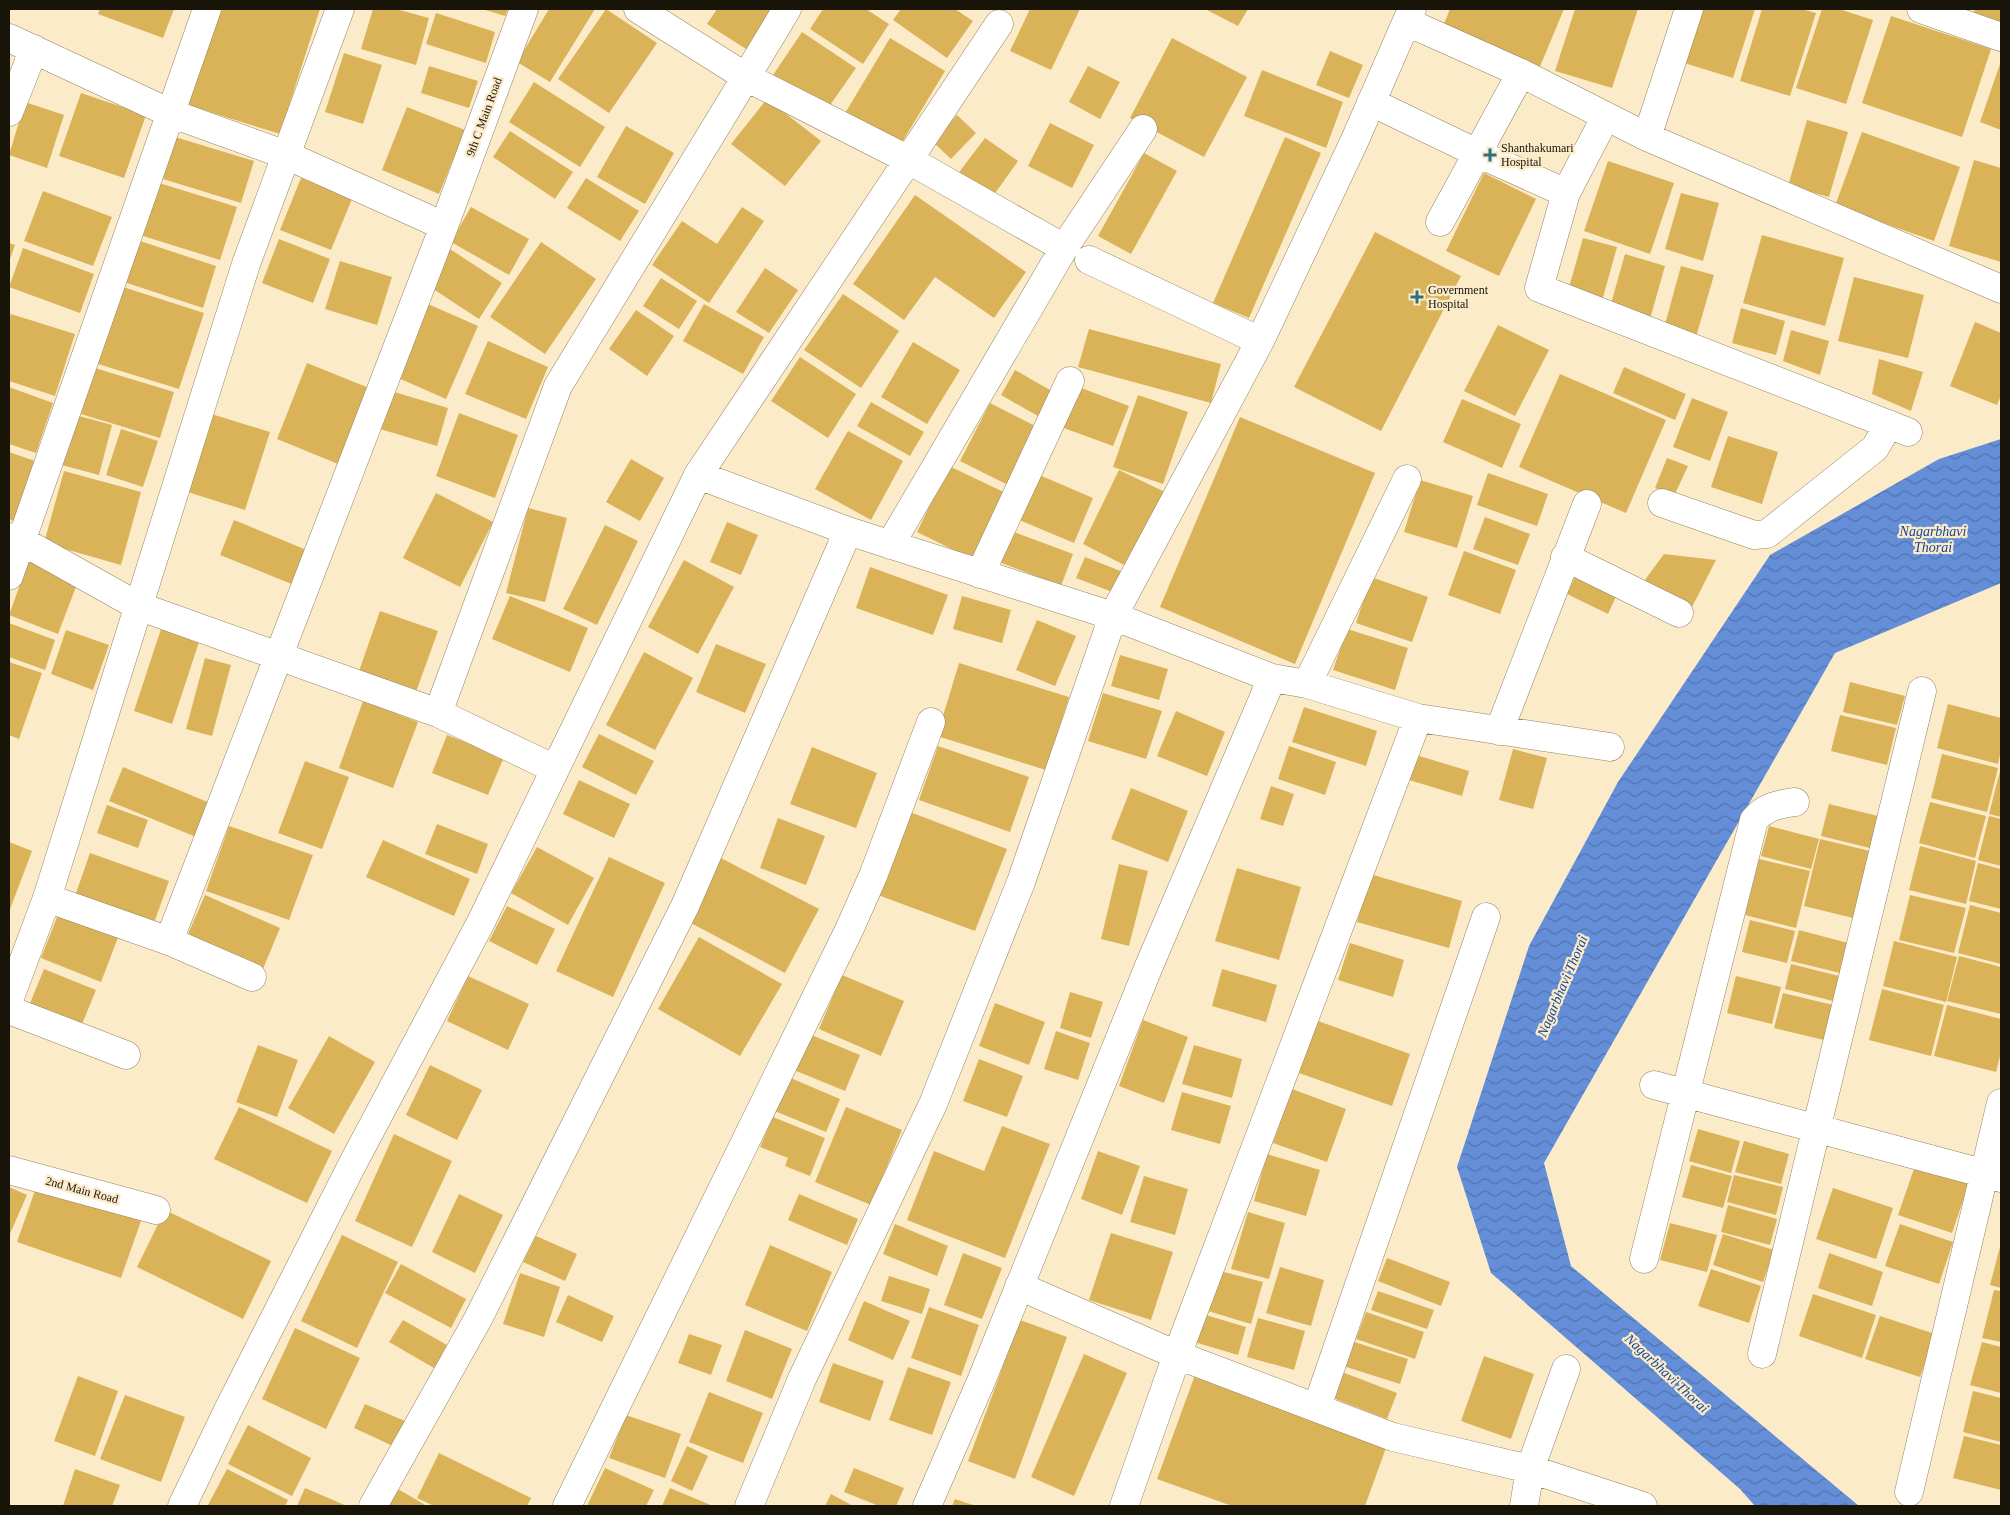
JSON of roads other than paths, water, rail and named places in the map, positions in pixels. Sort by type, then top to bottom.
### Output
[{"type":"street","points":[[9,576],[16,539],[207,9]]},
{"type":"street","points":[[9,1000],[47,898],[246,264],[340,9]]},
{"type":"street","name":"9th C Main Road","points":[[169,941],[444,226],[524,9]]},
{"type":"street","points":[[638,9],[746,77],[910,160],[1064,248]]},
{"type":"street","points":[[438,713],[558,386],[787,9]]},
{"type":"street","points":[[1646,137],[1689,9]]},
{"type":"street","points":[[1921,9],[2001,37]]},
{"type":"street","points":[[749,1506],[802,1379],[933,1104],[1021,882],[1114,616],[1260,341],[1371,102],[1409,15],[1520,74],[1646,137],[2001,289]]},
{"type":"street","points":[[182,1506],[228,1410],[352,1165],[482,922],[698,475],[999,24]]},
{"type":"street","points":[[9,38],[170,113],[286,156],[444,226]]},
{"type":"street","points":[[9,112],[34,49]]},
{"type":"street","points":[[1440,222],[1520,74]]},
{"type":"street","points":[[1371,102],[1476,153],[1566,193]]},
{"type":"street","points":[[1606,116],[1566,193],[1539,288],[1898,428],[1767,534],[1754,535],[1662,503]]},
{"type":"street","points":[[890,545],[1064,248],[1143,129]]},
{"type":"street","points":[[1089,260],[1260,341]]},
{"type":"street","points":[[980,574],[1070,382]]},
{"type":"street","points":[[698,475],[848,531],[1114,616],[1272,678],[1306,684],[1418,718],[1610,747]]},
{"type":"street","points":[[1306,684],[1407,479]]},
{"type":"street","points":[[1499,731],[1587,504]]},
{"type":"street","points":[[373,1506],[478,1319],[685,906],[848,531]]},
{"type":"street","points":[[16,539],[138,606],[279,658],[438,713],[555,769]]},
{"type":"street","points":[[1565,557],[1679,613]]},
{"type":"street","points":[[927,1506],[1138,993],[1272,678]]},
{"type":"street","points":[[1762,1354],[1922,690]]},
{"type":"street","points":[[1124,1506],[1177,1355],[1418,718]]},
{"type":"street","points":[[567,1506],[617,1408],[849,930],[873,876],[931,722]]},
{"type":"street","points":[[1644,1259],[1684,1093],[1754,820],[1760,813],[1777,804],[1795,802]]},
{"type":"street","points":[[47,898],[169,941],[252,977]]},
{"type":"street","points":[[1317,1408],[1486,916]]},
{"type":"street","points":[[9,1010],[126,1055]]},
{"type":"street","points":[[1654,1085],[1993,1176]]},
{"type":"street","points":[[1909,1492],[1993,1176],[2001,1103]]},
{"type":"street","name":"2nd Main Road","points":[[9,1170],[156,1210]]},
{"type":"street","points":[[1019,1286],[1177,1355],[1393,1437],[1530,1468],[1643,1506]]},
{"type":"street","points":[[1524,1506],[1530,1468],[1566,1369]]},
{"type":"water","name":"Nagarbhavi Thorai","points":[[2001,439],[2001,583],[1835,653],[1544,1163],[1571,1266],[1859,1506],[1755,1506],[1740,1489],[1491,1273],[1457,1167],[1529,946],[1618,782],[1770,555],[1939,459]]},
{"type":"place","name":"Shanthakumari Hospital","points":[[1490,155]]},
{"type":"place","name":"Government Hospital","points":[[1417,297]]}]
